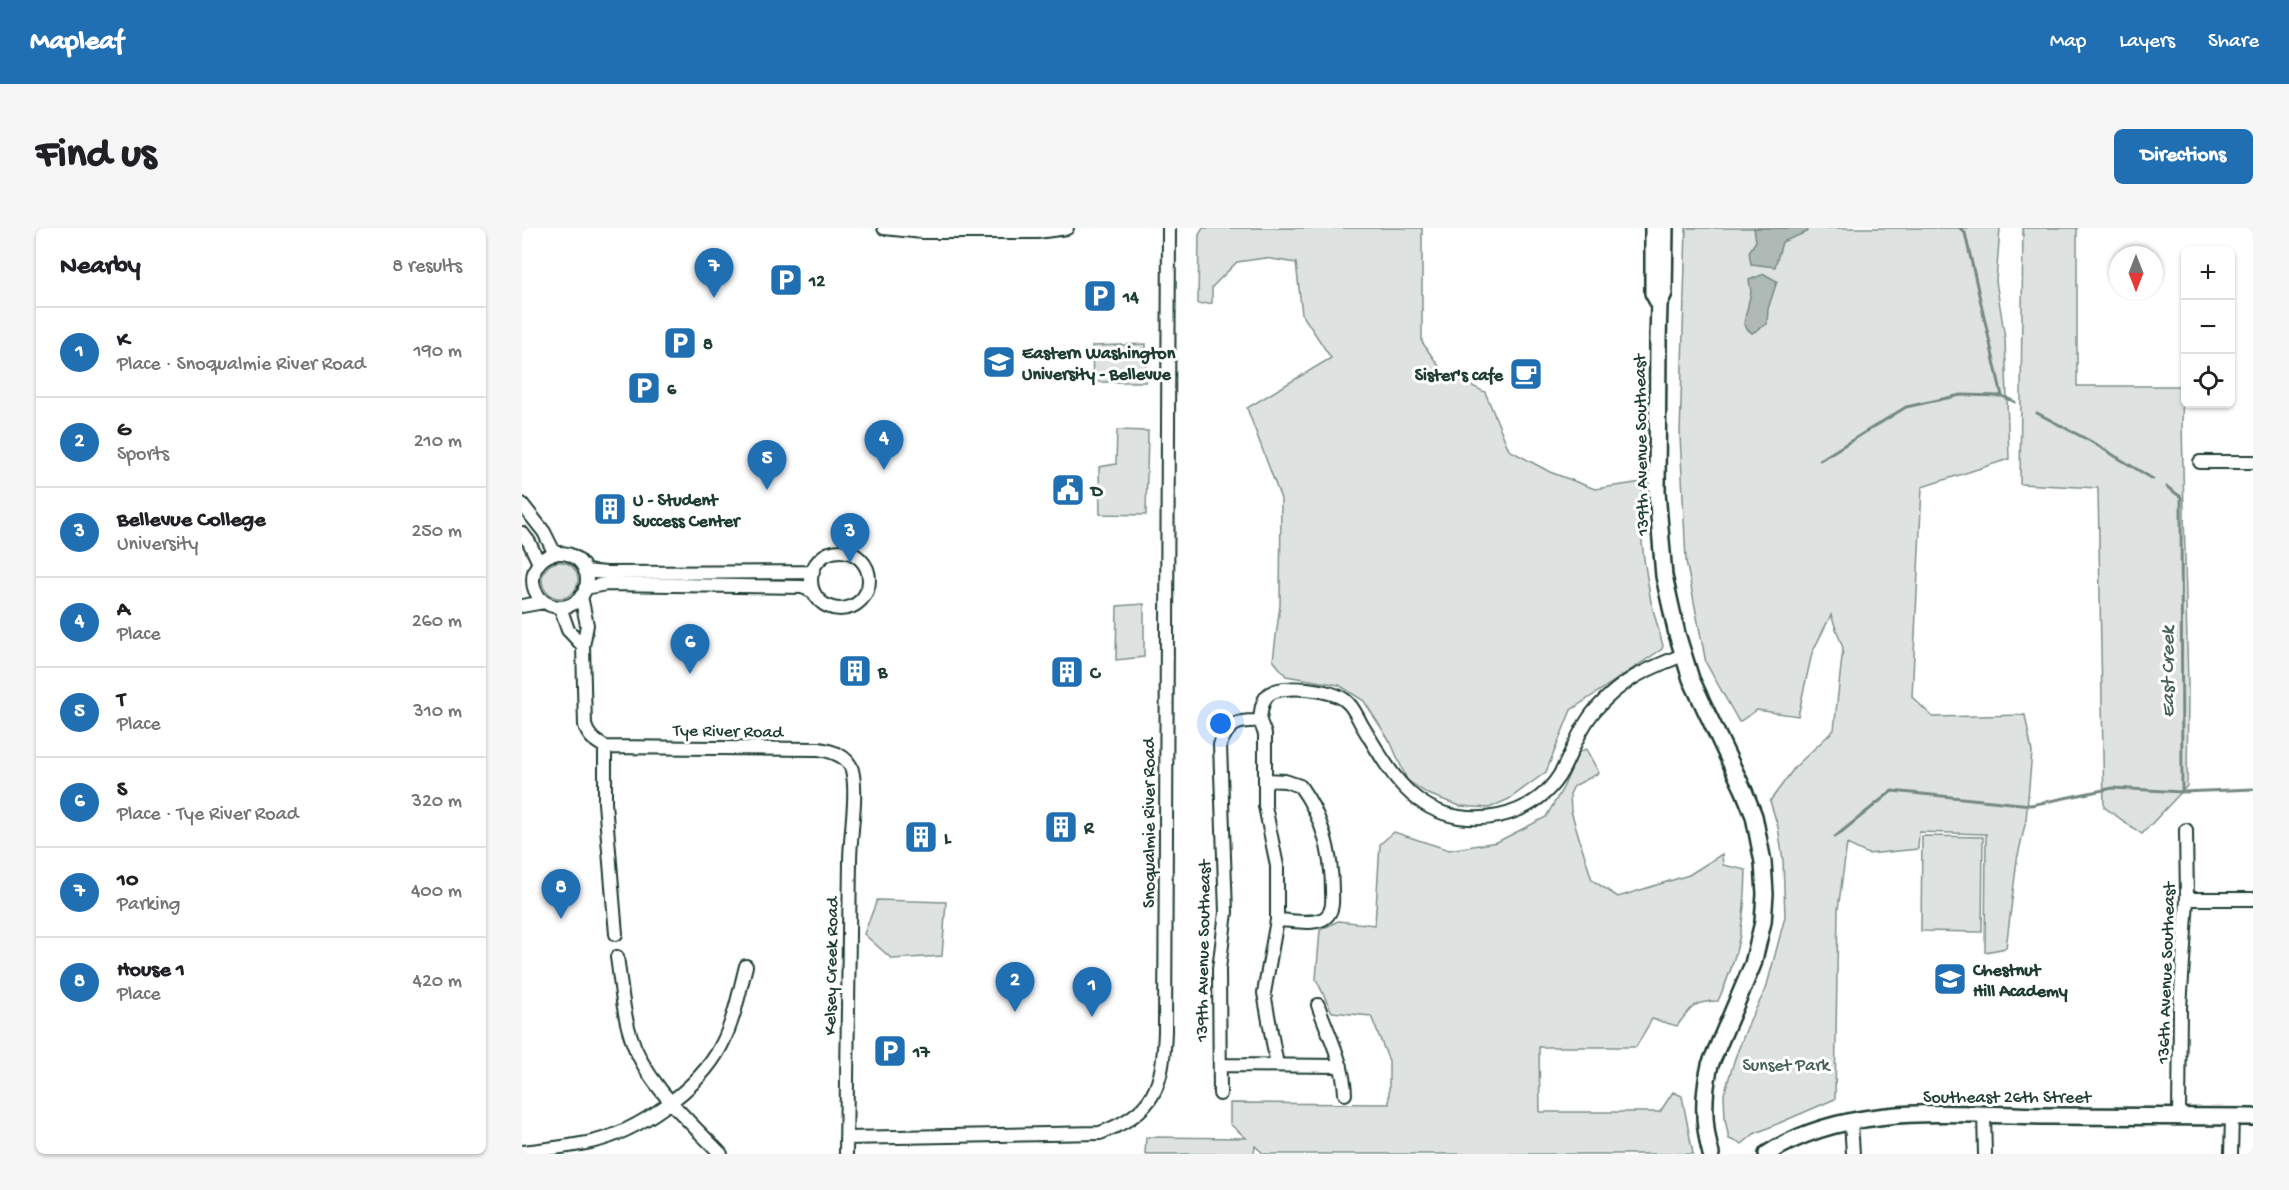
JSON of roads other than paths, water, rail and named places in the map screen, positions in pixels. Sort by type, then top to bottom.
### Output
[{"type":"street","points":[[884,228],[923,231],[1037,232],[1067,228]]},
{"type":"street","name":"Snoqualmie River Road","points":[[846,1138],[1100,1133],[1117,1127],[1135,1115],[1151,1098],[1157,1087],[1164,1063],[1165,1031],[1169,228]]},
{"type":"street","name":"139th Avenue Southeast","points":[[1653,228],[1653,293],[1659,304]]},
{"type":"street","name":"139th Avenue Southeast","points":[[1665,228],[1664,293],[1659,304],[1657,481],[1659,527],[1669,601],[1691,679],[1752,810],[1763,862],[1765,894],[1759,944],[1745,987],[1715,1055],[1706,1082],[1705,1125],[1711,1154]]},
{"type":"street","points":[[2200,462],[2253,462]]},
{"type":"street","points":[[522,504],[544,532],[555,554]]},
{"type":"street","points":[[522,533],[539,563]]},
{"type":"street","points":[[522,606],[544,602],[560,607],[568,606],[583,592],[606,584],[803,587],[813,592],[823,604],[843,609],[861,600],[867,591],[869,581],[864,565],[859,559],[843,552],[827,555],[820,560],[813,572],[811,582],[813,592]]},
{"type":"street","points":[[544,602],[527,583],[539,563],[555,554],[573,557],[581,563],[585,572],[583,592],[587,625],[583,646],[586,691],[585,725],[590,737],[604,747],[605,803],[616,934]]},
{"type":"street","points":[[585,572],[813,572]]},
{"type":"street","points":[[560,607],[568,630],[583,646]]},
{"type":"street","points":[[1278,1065],[1264,993],[1276,920],[1277,866],[1265,806],[1265,734],[1260,721],[1264,701],[1268,695],[1280,690],[1322,691],[1338,695],[1350,705],[1398,781],[1420,802],[1430,808],[1458,817],[1504,815],[1518,811],[1536,800],[1552,786],[1587,722],[1606,698],[1637,674],[1683,655]]},
{"type":"street","name":"139th Avenue Southeast","points":[[1220,1094],[1219,969],[1226,912],[1220,745],[1225,733],[1241,720],[1260,721]]},
{"type":"street","name":"Tye River Road","points":[[604,747],[819,749],[833,752],[850,764],[853,779]]},
{"type":"street","name":"Kelsey Creek Road","points":[[846,1154],[853,779]]},
{"type":"street","points":[[1266,780],[1300,786],[1328,842],[1332,866],[1332,909],[1326,917],[1316,921],[1276,920]]},
{"type":"street","name":"136th Avenue Southeast","points":[[2179,1117],[2180,1008],[2187,899],[2186,830]]},
{"type":"street","points":[[2187,899],[2253,899]]},
{"type":"street","points":[[617,957],[630,1036],[644,1065],[671,1102],[721,1154]]},
{"type":"street","points":[[522,1152],[591,1142],[612,1136],[671,1102],[707,1068],[722,1045],[746,966]]},
{"type":"street","points":[[1317,1005],[1341,1066],[1344,1094]]},
{"type":"street","name":"139th Avenue Southeast","points":[[1220,1065],[1341,1066]]},
{"type":"street","points":[[1984,1115],[1985,1154]]},
{"type":"street","name":"Southeast 26th Street","points":[[1767,1154],[1821,1130],[1878,1116],[2253,1117]]},
{"type":"street","points":[[2231,1154],[2232,1117]]},
{"type":"street","points":[[1851,1122],[1853,1154]]},
{"type":"waterway","points":[[1960,228],[1965,233],[2002,396]]},
{"type":"waterway","name":"East Creek","points":[[1820,460],[1906,407],[1961,395],[2002,396],[2015,402]]},
{"type":"waterway","name":"East Creek","points":[[2037,413],[2090,441],[2153,479]]},
{"type":"waterway","name":"East Creek","points":[[2167,487],[2181,497],[2182,792],[2253,789]]},
{"type":"waterway","points":[[1835,837],[1892,791],[2031,805],[2113,788],[2182,792]]},
{"type":"place","name":"12","points":[[786,280]]},
{"type":"place","name":"14","points":[[1100,296]]},
{"type":"place","name":"10","points":[[714,298]]},
{"type":"place","name":"8","points":[[680,343]]},
{"type":"place","name":"Eastern Washington University - Bellevue","points":[[999,362]]},
{"type":"place","name":"Sister's cafe","points":[[1526,374]]},
{"type":"place","name":"6","points":[[644,388]]},
{"type":"place","name":"A","points":[[884,470]]},
{"type":"place","name":"T","points":[[767,490]]},
{"type":"place","name":"D","points":[[1068,490]]},
{"type":"place","name":"U - Student Success Center","points":[[610,509]]},
{"type":"place","name":"Bellevue College","points":[[850,563]]},
{"type":"place","name":"B","points":[[855,671]]},
{"type":"place","name":"C","points":[[1067,672]]},
{"type":"place","name":"S","points":[[690,674]]},
{"type":"place","name":"R","points":[[1061,827]]},
{"type":"place","name":"L","points":[[921,837]]},
{"type":"place","name":"House 1","points":[[561,919]]},
{"type":"place","name":"Chestnut Hill Academy","points":[[1950,979]]},
{"type":"place","name":"G","points":[[1015,1012]]},
{"type":"place","name":"K","points":[[1092,1017]]},
{"type":"place","name":"17","points":[[890,1051]]},
{"type":"park label","name":"Sunset Park","points":[[1786,1064]]}]
